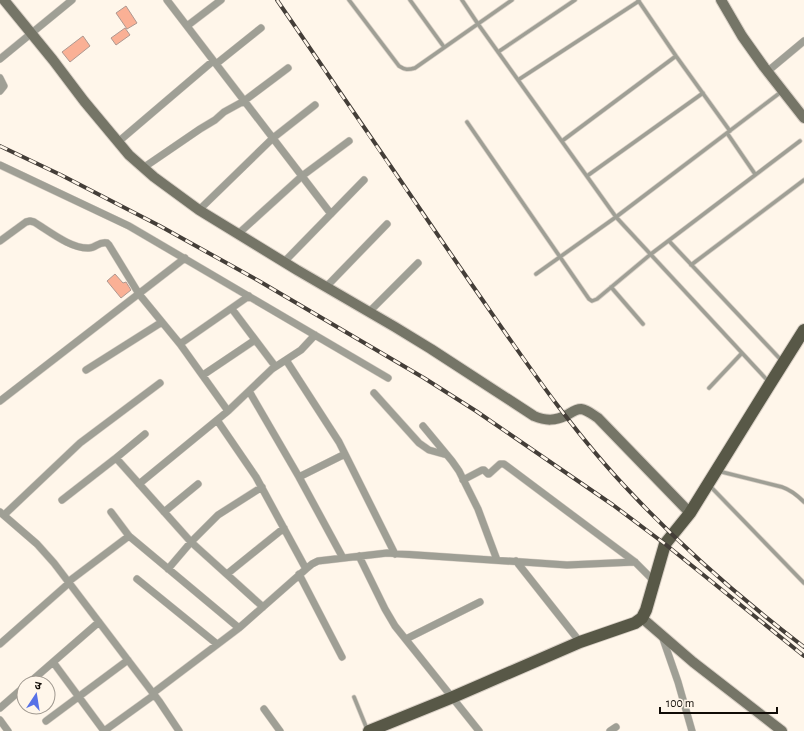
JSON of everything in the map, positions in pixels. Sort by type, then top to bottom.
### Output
[{"type":"main road","points":[[370,731],[580,642],[635,623],[642,618],[646,610],[665,544],[690,513],[804,330]]},
{"type":"street","points":[[4,0],[118,142],[129,155],[154,178],[199,210],[326,287],[431,348],[534,416],[541,419],[551,420],[566,416],[580,409],[587,411],[598,418],[690,513]]},
{"type":"street","points":[[0,59],[72,0]]},
{"type":"street","points":[[167,0],[331,214]]},
{"type":"street","points":[[187,26],[221,0]]},
{"type":"street","points":[[721,0],[742,36],[804,118]]},
{"type":"street","points":[[118,142],[215,62],[261,28]]},
{"type":"street","points":[[768,71],[804,41]]},
{"type":"street","points":[[143,168],[200,129],[210,124],[224,112],[244,101],[288,68]]},
{"type":"street","points":[[0,78],[4,86],[0,91]]},
{"type":"street","points":[[199,210],[273,138],[315,105]]},
{"type":"street","points":[[238,234],[302,176],[349,141]]},
{"type":"street","points":[[0,166],[129,226],[388,378]]},
{"type":"street","points":[[284,262],[364,180]]},
{"type":"street","points":[[0,241],[26,222],[30,221],[70,244],[91,248],[100,243],[106,243],[109,245],[139,294],[180,344],[228,411]]},
{"type":"street","points":[[326,287],[387,224]]},
{"type":"street","points":[[0,401],[185,258]]},
{"type":"street","points":[[369,312],[418,263]]},
{"type":"street","points":[[180,344],[249,296]]},
{"type":"street","points":[[232,309],[275,366]]},
{"type":"street","points":[[86,370],[162,322]]},
{"type":"street","points":[[139,484],[228,411],[275,366],[301,350],[315,335]]},
{"type":"street","points":[[203,375],[256,340]]},
{"type":"street","points":[[286,360],[339,442],[395,554]]},
{"type":"street","points":[[160,383],[77,446],[2,514],[41,549],[54,563],[154,694],[179,731]]},
{"type":"street","points":[[248,391],[300,477],[343,558]]},
{"type":"street","points":[[374,393],[419,443],[429,450],[448,455]]},
{"type":"street","points":[[217,420],[262,487],[306,569]]},
{"type":"street","points":[[423,426],[455,465],[478,509],[497,560]]},
{"type":"street","points":[[62,500],[145,434]]},
{"type":"street","points":[[300,477],[345,454]]},
{"type":"street","points":[[116,458],[191,542],[263,607]]},
{"type":"street","points":[[463,480],[482,470],[489,474],[498,465],[504,464],[635,562],[654,581]]},
{"type":"street","points":[[164,512],[198,484]]},
{"type":"street","points":[[168,568],[218,515],[262,487]]},
{"type":"street","points":[[111,512],[130,536],[239,628]]},
{"type":"street","points":[[227,574],[284,528]]},
{"type":"street","points":[[0,644],[69,582],[130,536]]},
{"type":"street","points":[[53,662],[104,731],[239,628],[299,574],[318,561],[381,554],[395,554],[574,565],[635,562]]},
{"type":"street","points":[[359,556],[385,610],[395,626],[479,731]]},
{"type":"street","points":[[516,561],[580,642]]},
{"type":"street","points":[[299,574],[342,657]]},
{"type":"street","points":[[137,579],[217,644]]},
{"type":"street","points":[[406,639],[480,602]]},
{"type":"street","points":[[642,618],[692,662],[782,731]]},
{"type":"street","points":[[38,675],[99,622]]},
{"type":"street","points":[[662,636],[678,682],[691,731]]},
{"type":"street","points":[[46,721],[128,660]]},
{"type":"street","points":[[0,708],[16,694]]},
{"type":"street","points":[[264,709],[280,731]]},
{"type":"street","points":[[0,720],[8,731]]},
{"type":"lane","points":[[349,0],[399,66],[404,70],[414,68],[512,0]]},
{"type":"lane","points":[[410,0],[444,47]]},
{"type":"lane","points":[[462,0],[616,217],[770,384]]},
{"type":"lane","points":[[498,52],[575,0]]},
{"type":"lane","points":[[518,80],[639,1],[703,93],[755,174]]},
{"type":"lane","points":[[562,141],[676,56]]},
{"type":"lane","points":[[536,274],[616,217],[783,91]]},
{"type":"lane","points":[[587,176],[703,93]]},
{"type":"lane","points":[[467,122],[589,299],[592,301],[800,140]]},
{"type":"lane","points":[[691,264],[804,180]]},
{"type":"lane","points":[[669,240],[784,362]]},
{"type":"lane","points":[[611,287],[644,324]]},
{"type":"lane","points":[[709,388],[742,353]]},
{"type":"lane","points":[[717,471],[782,486],[796,493],[803,500]]},
{"type":"lane","points":[[708,484],[804,584]]},
{"type":"lane","points":[[354,697],[370,731]]},
{"type":"building","points":[[126,6],[137,23],[127,29],[116,13]]},
{"type":"building","points":[[125,28],[130,35],[116,45],[111,38]]},
{"type":"building","points":[[83,36],[90,46],[70,62],[62,52]]},
{"type":"building","points":[[115,274],[123,283],[126,282],[131,290],[121,298],[107,281]]},
{"type":"railway","points":[[277,0],[508,337],[589,445],[634,496],[695,556],[759,612],[804,647]]},
{"type":"railway","points":[[0,146],[61,175],[160,226],[259,281],[424,378],[476,411],[613,505],[665,544],[804,656]]}]
